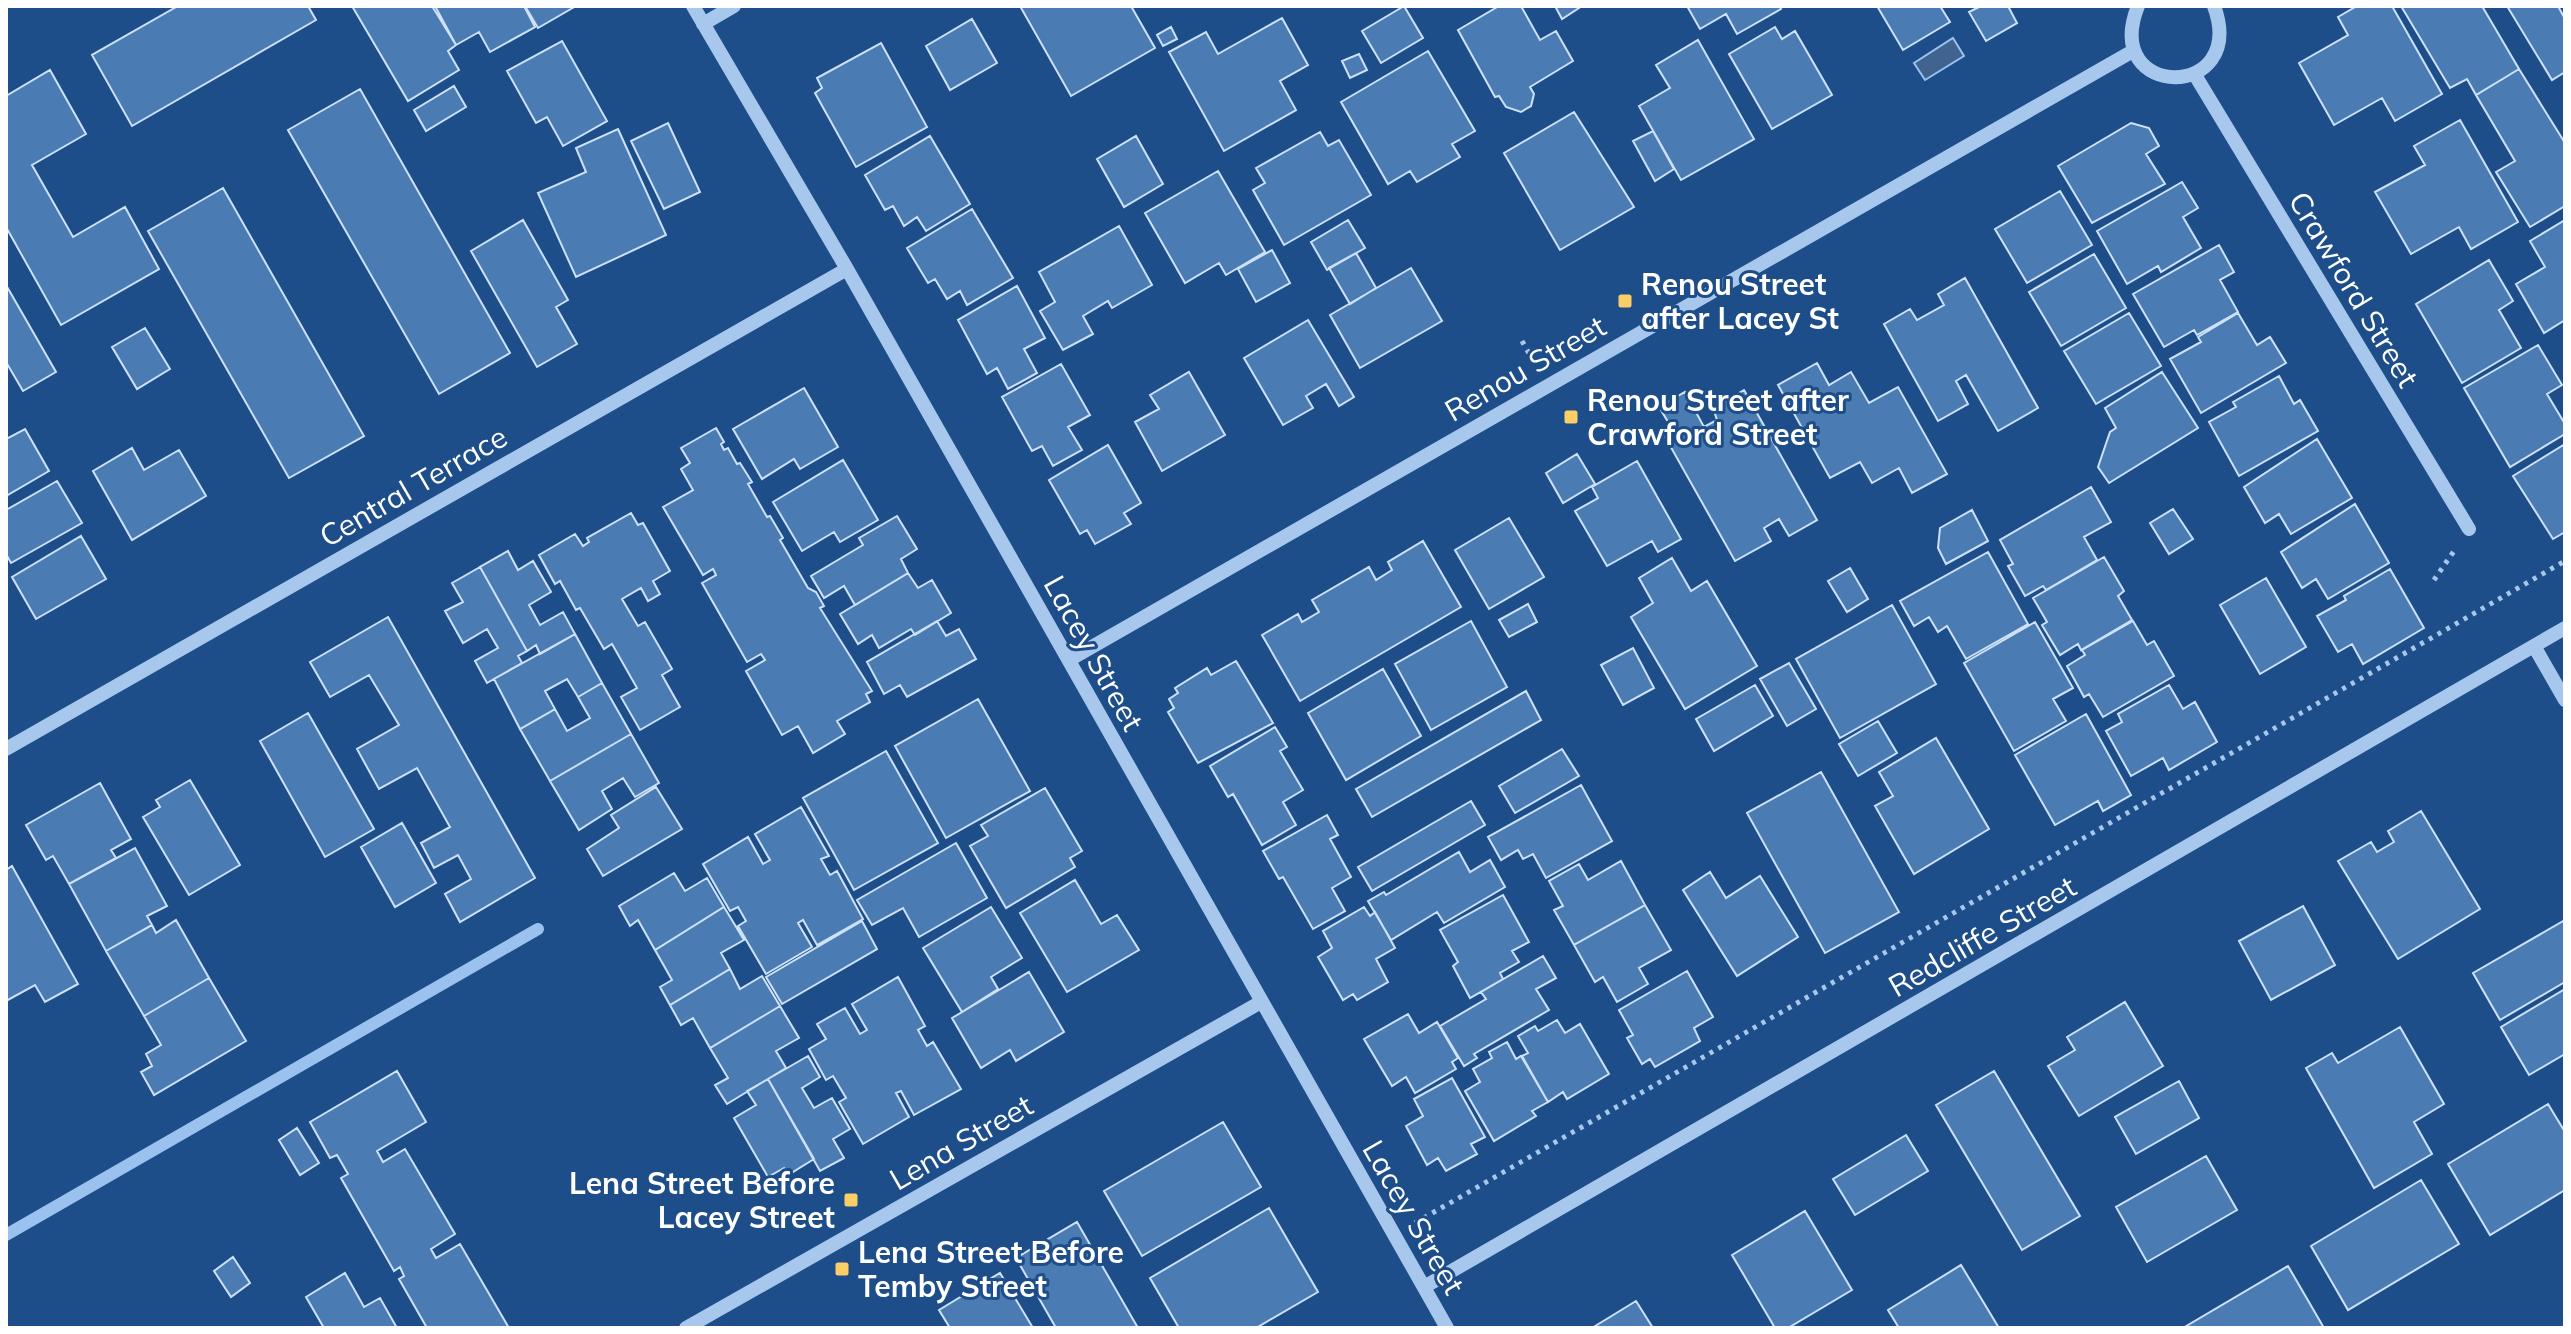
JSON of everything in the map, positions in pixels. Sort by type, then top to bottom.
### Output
[{"type":"street","name":"Lacey Street","points":[[693,6],[847,269],[1447,1328]]},
{"type":"street","points":[[703,24],[734,6]]},
{"type":"street","points":[[2138,6],[2129,28],[2133,51],[2146,68],[2168,79],[2195,75],[2217,55],[2222,28],[2214,6]]},
{"type":"street","name":"Renou Street","points":[[1069,660],[2133,51]]},
{"type":"street","name":"Crawford Street","points":[[2195,75],[2469,529]]},
{"type":"street","name":"Central Terrace","points":[[6,749],[847,269]]},
{"type":"street","name":"Redcliffe Street","points":[[1424,1287],[2565,628]]},
{"type":"street","points":[[2534,646],[2565,700]]},
{"type":"street","name":"Lena Street","points":[[686,1328],[1261,1002]]},
{"type":"path","points":[[1522,341],[1534,362]]},
{"type":"path","points":[[2434,580],[2469,529]]},
{"type":"path","points":[[1394,1235],[2565,561]]},
{"type":"water","points":[[1953,38],[1964,56],[1925,80],[1914,63]]},
{"type":"building","points":[[178,6],[308,6],[316,20],[132,126],[92,55]]},
{"type":"building","points":[[352,6],[432,6],[456,45],[448,51],[459,70],[408,101]]},
{"type":"building","points":[[435,6],[524,6],[535,27],[490,52],[479,32],[456,45]]},
{"type":"building","points":[[525,6],[576,6],[538,28]]},
{"type":"building","points":[[1020,6],[1131,6],[1155,48],[1071,96]]},
{"type":"building","points":[[1404,6],[1423,38],[1381,63],[1362,31]]},
{"type":"building","points":[[1499,6],[1521,6],[1540,40],[1556,31],[1573,61],[1530,87],[1534,94],[1531,106],[1521,112],[1506,107],[1499,96],[1495,97],[1458,30]]},
{"type":"building","points":[[1555,6],[1582,6],[1562,19]]},
{"type":"building","points":[[1687,6],[1779,6],[1781,9],[1737,34],[1726,14],[1700,29]]},
{"type":"building","points":[[1877,6],[1940,6],[1950,22],[1903,50]]},
{"type":"building","points":[[1981,6],[2008,6],[2017,23],[1986,41],[1969,12]]},
{"type":"building","points":[[2357,6],[2392,6],[2442,94],[2395,121],[2382,98],[2334,125],[2299,63],[2348,35],[2338,17]]},
{"type":"building","points":[[2401,6],[2482,6],[2519,69],[2476,95],[2467,79],[2450,88]]},
{"type":"building","points":[[2507,6],[2558,6],[2565,19],[2565,72],[2552,80]]},
{"type":"building","points":[[1282,18],[1308,65],[1280,81],[1296,110],[1224,151],[1169,52],[1206,32],[1218,54]]},
{"type":"building","points":[[972,19],[997,63],[950,90],[926,46]]},
{"type":"building","points":[[1171,27],[1177,39],[1163,46],[1157,35]]},
{"type":"building","points":[[1775,27],[1782,39],[1795,31],[1832,95],[1772,129],[1729,54]]},
{"type":"building","points":[[1698,40],[1754,139],[1681,180],[1639,106],[1670,88],[1656,65]]},
{"type":"building","points":[[562,41],[607,121],[563,146],[547,117],[536,123],[507,71]]},
{"type":"building","points":[[881,43],[927,127],[856,167],[815,93],[822,88],[817,78]]},
{"type":"building","points":[[1428,51],[1475,131],[1452,144],[1460,157],[1417,182],[1410,171],[1388,184],[1341,102]]},
{"type":"building","points":[[1359,54],[1367,70],[1350,78],[1342,61]]},
{"type":"building","points":[[2519,69],[2565,143],[2565,206],[2530,227],[2496,172],[2515,161],[2476,95]]},
{"type":"building","points":[[50,70],[86,134],[32,165],[73,237],[125,207],[159,269],[61,325],[6,227],[6,96]]},
{"type":"building","points":[[454,86],[466,107],[426,131],[414,110]]},
{"type":"building","points":[[360,89],[510,353],[439,394],[288,130]]},
{"type":"building","points":[[1574,112],[1634,207],[1560,250],[1504,153]]},
{"type":"building","points":[[2460,120],[2518,222],[2471,249],[2459,227],[2411,254],[2375,192],[2425,165],[2414,146]]},
{"type":"building","points":[[668,123],[700,192],[664,209],[631,141]]},
{"type":"building","points":[[2131,123],[2149,128],[2159,146],[2146,154],[2165,184],[2092,223],[2058,166]]},
{"type":"building","points":[[618,129],[666,235],[576,277],[538,193],[586,172],[576,148]]},
{"type":"building","points":[[1653,131],[1674,169],[1655,181],[1633,141]]},
{"type":"building","points":[[1320,132],[1328,146],[1339,140],[1371,195],[1284,245],[1253,190],[1265,183],[1256,168]]},
{"type":"building","points":[[930,136],[970,204],[926,231],[917,217],[904,226],[893,206],[885,210],[865,175]]},
{"type":"building","points":[[1136,136],[1163,184],[1124,207],[1097,159]]},
{"type":"building","points":[[1218,171],[1265,252],[1226,275],[1219,263],[1185,283],[1145,213]]},
{"type":"building","points":[[2182,182],[2198,208],[2183,217],[2201,248],[2161,272],[2158,266],[2127,284],[2097,231]]},
{"type":"building","points":[[223,188],[364,436],[289,478],[148,231]]},
{"type":"building","points":[[2060,191],[2092,245],[2027,283],[1995,229]]},
{"type":"building","points":[[972,209],[1013,278],[967,305],[960,291],[947,299],[935,279],[928,283],[907,248]]},
{"type":"building","points":[[523,220],[568,300],[556,307],[577,344],[537,367],[471,251]]},
{"type":"building","points":[[1348,220],[1365,248],[1327,270],[1311,242]]},
{"type":"building","points":[[2565,220],[2565,320],[2544,333],[2516,284],[2545,267],[2530,241]]},
{"type":"building","points":[[1119,226],[1152,285],[1112,308],[1108,301],[1083,316],[1093,334],[1063,350],[1040,311],[1055,302],[1039,272]]},
{"type":"building","points":[[2219,245],[2234,272],[2220,280],[2238,312],[2197,335],[2194,330],[2164,347],[2133,294]]},
{"type":"building","points":[[1272,250],[1290,283],[1256,302],[1238,269]]},
{"type":"building","points":[[1356,253],[1376,288],[1350,304],[1329,268]]},
{"type":"building","points":[[2094,254],[2126,308],[2061,346],[2029,292]]},
{"type":"building","points":[[2489,260],[2513,301],[2499,310],[2521,348],[2462,383],[2416,304]]},
{"type":"building","points":[[1411,268],[1442,321],[1360,368],[1330,315]]},
{"type":"building","points":[[1965,278],[2038,408],[1998,431],[1966,375],[1956,381],[1968,404],[1938,421],[1884,324],[1910,309],[1917,320],[1944,305],[1938,294]]},
{"type":"building","points":[[6,285],[56,372],[23,391],[6,362]]},
{"type":"building","points":[[1017,286],[1045,338],[1024,349],[1037,373],[1008,389],[997,368],[987,374],[958,320]]},
{"type":"building","points":[[2129,313],[2161,366],[2096,404],[2064,351]]},
{"type":"building","points":[[2238,313],[2257,345],[2270,337],[2286,363],[2201,413],[2170,359],[2201,342],[2198,337]]},
{"type":"building","points":[[1308,320],[1354,397],[1339,406],[1326,384],[1306,396],[1313,408],[1283,425],[1244,358]]},
{"type":"building","points":[[145,328],[170,369],[137,389],[112,347]]},
{"type":"building","points":[[2538,345],[2562,385],[2547,394],[2565,424],[2565,434],[2510,467],[2464,388]]},
{"type":"building","points":[[1817,363],[1829,385],[1851,372],[1869,403],[1898,387],[1947,474],[1912,493],[1899,468],[1872,483],[1860,462],[1830,478],[1778,385]]},
{"type":"building","points":[[1061,364],[1090,415],[1068,427],[1082,450],[1053,466],[1042,446],[1032,451],[1002,397]]},
{"type":"building","points":[[1189,372],[1225,435],[1162,471],[1135,422],[1159,409],[1150,395]]},
{"type":"building","points":[[2162,372],[2198,428],[2109,483],[2098,467],[2110,432],[2116,428],[2105,408]]},
{"type":"building","points":[[2279,376],[2294,404],[2300,400],[2318,431],[2239,476],[2209,422],[2236,407],[2233,402]]},
{"type":"building","points":[[804,388],[838,447],[800,469],[794,459],[762,479],[733,429]]},
{"type":"building","points":[[1744,390],[1817,520],[1789,536],[1779,519],[1764,528],[1771,541],[1735,561],[1664,435],[1673,430],[1659,407],[1685,392],[1704,427],[1717,420],[1713,408]]},
{"type":"building","points":[[716,428],[724,442],[721,444],[724,450],[728,448],[752,482],[748,484],[783,538],[780,540],[808,588],[816,592],[824,606],[820,608],[872,691],[866,694],[870,702],[837,721],[845,734],[813,753],[798,726],[782,735],[746,671],[765,660],[761,654],[747,662],[702,583],[716,575],[713,569],[703,575],[663,507],[693,490],[681,469],[690,463],[681,448]]},
{"type":"building","points":[[25,429],[49,471],[6,496],[6,439]]},
{"type":"building","points":[[2317,439],[2352,498],[2291,534],[2279,514],[2265,523],[2244,487]]},
{"type":"building","points":[[2565,444],[2565,532],[2553,539],[2513,476]]},
{"type":"building","points":[[1108,445],[1141,503],[1124,513],[1131,524],[1095,544],[1087,530],[1080,534],[1049,480]]},
{"type":"building","points":[[132,448],[144,470],[179,450],[206,496],[132,540],[93,471]]},
{"type":"building","points":[[1577,454],[1595,484],[1563,503],[1546,473]]},
{"type":"building","points":[[843,460],[878,520],[840,542],[834,532],[802,551],[773,502]]},
{"type":"building","points":[[1637,461],[1681,539],[1658,552],[1652,541],[1607,566],[1575,511],[1598,498],[1592,487]]},
{"type":"building","points":[[57,481],[82,523],[11,563],[6,554],[6,510]]},
{"type":"building","points":[[2091,487],[2111,522],[2084,537],[2097,560],[2046,590],[2043,586],[2025,596],[2008,566],[2013,564],[2000,540]]},
{"type":"building","points":[[2355,504],[2389,563],[2328,599],[2316,579],[2302,588],[2281,552]]},
{"type":"building","points":[[2173,509],[2193,539],[2169,554],[2150,523]]},
{"type":"building","points":[[1972,510],[1988,541],[1946,564],[1938,548],[1940,528]]},
{"type":"building","points":[[631,513],[638,525],[643,523],[670,571],[653,581],[660,594],[648,601],[641,588],[622,599],[638,626],[645,622],[672,669],[662,675],[680,707],[640,730],[621,697],[637,688],[612,644],[604,649],[580,608],[576,610],[560,581],[555,584],[539,555],[575,534],[583,546],[589,542],[587,538]]},
{"type":"building","points":[[897,516],[917,549],[901,559],[908,573],[855,605],[844,586],[824,598],[811,576],[863,545],[859,538]]},
{"type":"building","points":[[1509,518],[1544,577],[1489,609],[1455,550]]},
{"type":"building","points":[[81,536],[106,579],[36,619],[12,577]]},
{"type":"building","points":[[1423,541],[1461,607],[1300,701],[1262,635],[1298,614],[1302,622],[1319,612],[1312,600],[1369,567],[1376,580],[1392,570],[1388,562]]},
{"type":"building","points":[[508,551],[518,570],[533,561],[551,592],[529,605],[540,625],[563,612],[575,634],[540,654],[536,645],[527,651],[480,567]]},
{"type":"building","points":[[1988,552],[2028,624],[1966,659],[1947,626],[1938,632],[1929,617],[1914,626],[1900,601]]},
{"type":"building","points":[[2104,557],[2124,591],[2118,596],[2132,620],[2081,650],[2078,644],[2060,655],[2042,625],[2047,622],[2033,598]]},
{"type":"building","points":[[1672,558],[1691,591],[1707,581],[1757,666],[1685,709],[1631,617],[1653,603],[1639,578]]},
{"type":"building","points":[[480,567],[527,651],[518,656],[522,663],[487,683],[475,661],[498,648],[487,629],[463,643],[445,611],[463,602],[452,583]]},
{"type":"building","points":[[1850,568],[1868,599],[1847,612],[1828,581]]},
{"type":"building","points":[[2390,569],[2424,628],[2363,664],[2352,644],[2338,652],[2317,616]]},
{"type":"building","points":[[908,573],[918,588],[932,580],[951,613],[915,635],[911,629],[879,648],[872,635],[858,644],[840,614]]},
{"type":"building","points":[[2266,578],[2306,647],[2260,674],[2220,605]]},
{"type":"building","points":[[1528,604],[1537,622],[1509,637],[1499,620]]},
{"type":"building","points":[[1892,605],[1936,684],[1840,738],[1796,659]]},
{"type":"building","points":[[388,617],[535,878],[460,922],[445,894],[471,879],[458,855],[434,868],[421,843],[450,827],[417,768],[379,789],[357,749],[399,725],[369,675],[330,697],[310,662]]},
{"type":"building","points":[[937,621],[946,636],[959,629],[976,659],[907,697],[900,685],[884,694],[867,662]]},
{"type":"building","points":[[1471,621],[1507,687],[1431,730],[1395,664]]},
{"type":"building","points":[[2133,621],[2147,645],[2154,641],[2174,676],[2103,717],[2089,694],[2084,697],[2067,666],[2085,655],[2082,650]]},
{"type":"building","points":[[2035,622],[2073,688],[2053,699],[2066,721],[2014,751],[1964,663]]},
{"type":"building","points":[[575,634],[602,683],[578,697],[567,679],[545,691],[555,709],[520,729],[494,679]]},
{"type":"building","points":[[1633,648],[1654,688],[1623,705],[1601,665]]},
{"type":"building","points":[[1236,661],[1273,723],[1198,763],[1168,712],[1174,708],[1169,699],[1178,693],[1175,688],[1207,668],[1211,675]]},
{"type":"building","points":[[1789,663],[1816,709],[1787,726],[1760,679]]},
{"type":"building","points":[[1383,669],[1421,736],[1346,780],[1308,713]]},
{"type":"building","points":[[602,683],[631,734],[550,781],[520,729],[555,709],[567,731],[590,718],[578,697]]},
{"type":"building","points":[[1755,685],[1773,716],[1714,751],[1696,719]]},
{"type":"building","points":[[2169,685],[2183,709],[2195,702],[2217,742],[2169,770],[2163,758],[2131,776],[2106,731],[2122,722],[2118,714]]},
{"type":"building","points":[[1526,691],[1541,720],[1372,817],[1356,789]]},
{"type":"building","points":[[978,699],[1030,791],[946,838],[895,746]]},
{"type":"building","points":[[308,713],[374,829],[325,857],[260,741]]},
{"type":"building","points":[[2086,714],[2131,795],[2103,811],[2098,801],[2055,825],[2015,755]]},
{"type":"building","points":[[1878,721],[1897,753],[1858,776],[1839,744]]},
{"type":"building","points":[[1275,727],[1287,747],[1280,751],[1303,790],[1283,802],[1296,825],[1262,845],[1233,794],[1228,797],[1210,766]]},
{"type":"building","points":[[631,734],[659,783],[635,797],[623,778],[602,791],[612,809],[579,830],[550,781]]},
{"type":"building","points":[[1936,738],[1989,829],[1914,874],[1875,806],[1893,796],[1879,772]]},
{"type":"building","points":[[1562,749],[1579,776],[1515,813],[1499,786]]},
{"type":"building","points":[[886,751],[938,843],[854,890],[803,798]]},
{"type":"building","points":[[1821,772],[1899,912],[1825,953],[1747,813]]},
{"type":"building","points":[[190,780],[240,865],[189,895],[143,817],[160,807],[156,800]]},
{"type":"building","points":[[100,783],[131,839],[111,850],[116,858],[69,884],[53,856],[46,860],[26,825]]},
{"type":"building","points":[[1581,785],[1612,841],[1546,878],[1533,854],[1523,859],[1518,850],[1501,860],[1488,837]]},
{"type":"building","points":[[656,787],[682,829],[603,876],[587,849],[619,828],[611,815]]},
{"type":"building","points":[[1045,788],[1082,851],[1070,858],[1075,867],[1006,908],[970,846],[988,836],[981,825]]},
{"type":"building","points":[[1471,801],[1485,825],[1372,891],[1358,867]]},
{"type":"building","points":[[801,807],[829,856],[821,859],[830,875],[837,871],[863,919],[817,945],[803,920],[798,923],[812,947],[766,974],[738,926],[746,921],[738,907],[730,911],[703,864],[748,837],[763,864],[770,860],[755,834]]},
{"type":"building","points":[[2421,811],[2480,909],[2398,959],[2338,861],[2371,842],[2377,852],[2394,842],[2388,831]]},
{"type":"building","points":[[1327,815],[1338,835],[1330,839],[1351,877],[1332,888],[1345,911],[1313,929],[1283,877],[1279,879],[1263,851]]},
{"type":"building","points":[[402,823],[436,883],[395,907],[361,847]]},
{"type":"building","points":[[956,843],[987,898],[919,937],[903,908],[872,925],[857,900]]},
{"type":"building","points":[[135,848],[167,906],[147,916],[152,925],[106,951],[69,884]]},
{"type":"building","points":[[1459,852],[1470,872],[1490,860],[1505,887],[1444,923],[1437,912],[1391,940],[1368,901],[1384,892],[1386,895]]},
{"type":"building","points":[[1621,861],[1645,905],[1574,945],[1554,910],[1563,906],[1549,881],[1579,864],[1588,880]]},
{"type":"building","points":[[12,866],[78,984],[45,1002],[35,985],[6,1001],[6,870]]},
{"type":"building","points":[[1710,872],[1726,898],[1760,876],[1798,937],[1737,976],[1683,890]]},
{"type":"building","points":[[674,873],[685,891],[707,878],[724,907],[655,950],[638,920],[630,926],[619,906]]},
{"type":"building","points":[[1075,880],[1101,924],[1117,915],[1139,950],[1067,992],[1020,913]]},
{"type":"building","points":[[1503,895],[1529,942],[1512,951],[1519,962],[1500,973],[1503,979],[1470,998],[1453,966],[1458,962],[1440,930]]},
{"type":"building","points":[[1645,905],[1671,950],[1639,968],[1648,984],[1617,1002],[1603,977],[1595,982],[1574,945]]},
{"type":"building","points":[[2303,906],[2335,965],[2271,1000],[2239,941]]},
{"type":"building","points":[[724,907],[744,940],[721,953],[730,969],[670,1005],[660,987],[672,980],[655,950]]},
{"type":"building","points":[[991,907],[1022,958],[991,977],[998,989],[962,1012],[923,948]]},
{"type":"building","points":[[1364,907],[1370,916],[1375,912],[1395,948],[1376,959],[1388,982],[1357,1000],[1353,994],[1343,1000],[1318,957],[1332,948],[1323,931]]},
{"type":"building","points":[[176,920],[209,978],[144,1016],[106,951],[152,925],[156,933]]},
{"type":"building","points":[[2565,920],[2565,982],[2500,1020],[2473,973]]},
{"type":"building","points":[[862,921],[877,949],[782,1004],[766,977]]},
{"type":"building","points":[[1543,956],[1556,978],[1536,989],[1549,1010],[1474,1054],[1477,1058],[1464,1066],[1440,1026],[1486,999],[1481,992]]},
{"type":"building","points":[[730,969],[740,989],[762,976],[780,1006],[710,1048],[693,1018],[681,1025],[670,1005]]},
{"type":"building","points":[[1687,971],[1713,1017],[1694,1028],[1700,1041],[1655,1067],[1650,1059],[1642,1064],[1627,1038],[1633,1035],[1619,1010]]},
{"type":"building","points":[[1029,972],[1064,1032],[1016,1061],[1010,1050],[981,1068],[952,1018]]},
{"type":"building","points":[[898,977],[925,1026],[918,1030],[927,1046],[933,1042],[961,1089],[914,1115],[901,1091],[896,1093],[909,1117],[863,1144],[839,1102],[846,1098],[833,1076],[826,1080],[809,1049],[826,1039],[817,1024],[845,1008],[860,1034],[867,1030],[852,1004]]},
{"type":"building","points":[[209,978],[246,1041],[154,1095],[141,1072],[152,1066],[146,1054],[161,1045],[144,1016]]},
{"type":"building","points":[[2565,989],[2565,1054],[2529,1075],[2501,1027]]},
{"type":"building","points":[[2125,1002],[2163,1066],[2079,1116],[2048,1066],[2075,1050],[2067,1037]]},
{"type":"building","points":[[780,1006],[799,1038],[776,1051],[786,1068],[727,1104],[715,1085],[728,1078],[710,1048]]},
{"type":"building","points":[[1408,1014],[1419,1033],[1437,1022],[1458,1058],[1452,1062],[1456,1069],[1415,1093],[1406,1077],[1392,1086],[1364,1039]]},
{"type":"building","points":[[1557,1020],[1565,1033],[1580,1024],[1609,1074],[1567,1099],[1563,1092],[1548,1102],[1522,1056],[1528,1053],[1518,1036],[1535,1026],[1538,1031]]},
{"type":"building","points":[[2400,1027],[2444,1104],[2414,1122],[2432,1154],[2374,1188],[2306,1068],[2332,1053],[2338,1063]]},
{"type":"building","points":[[1507,1042],[1516,1059],[1521,1056],[1548,1102],[1532,1111],[1536,1116],[1494,1141],[1465,1091],[1480,1082],[1473,1069],[1492,1058],[1489,1052]]},
{"type":"building","points":[[808,1056],[820,1077],[802,1088],[814,1108],[832,1098],[850,1129],[833,1139],[844,1158],[820,1171],[768,1079]]},
{"type":"building","points":[[397,1071],[426,1122],[377,1151],[383,1162],[405,1149],[455,1234],[431,1249],[436,1258],[460,1244],[509,1328],[427,1328],[399,1279],[404,1276],[400,1267],[394,1271],[341,1178],[348,1174],[337,1155],[330,1158],[310,1122]]},
{"type":"building","points":[[1994,1071],[2080,1216],[2022,1250],[1936,1105]]},
{"type":"building","points":[[1452,1078],[1485,1137],[1471,1144],[1477,1154],[1446,1171],[1438,1158],[1427,1165],[1406,1126],[1423,1116],[1414,1099]]},
{"type":"building","points":[[768,1079],[814,1159],[788,1175],[784,1168],[768,1177],[734,1118],[756,1105],[747,1091]]},
{"type":"building","points":[[2179,1081],[2199,1118],[2136,1154],[2115,1117]]},
{"type":"building","points":[[2548,1104],[2565,1132],[2565,1190],[2490,1235],[2448,1164]]},
{"type":"building","points":[[1223,1122],[1261,1187],[1142,1256],[1104,1191]]},
{"type":"building","points":[[297,1128],[319,1163],[300,1175],[279,1140]]},
{"type":"building","points":[[1906,1135],[1928,1171],[1855,1215],[1833,1179]]},
{"type":"building","points":[[2206,1156],[2237,1210],[2147,1262],[2116,1207]]},
{"type":"building","points":[[2421,1180],[2459,1244],[2348,1310],[2311,1246]]},
{"type":"building","points":[[1269,1208],[1318,1292],[1256,1328],[1179,1328],[1150,1278]]},
{"type":"building","points":[[1805,1211],[1852,1290],[1788,1328],[1775,1328],[1732,1255]]},
{"type":"building","points":[[1077,1222],[1138,1328],[1056,1328],[1016,1258]]},
{"type":"building","points":[[233,1257],[250,1283],[231,1297],[214,1271]]},
{"type":"building","points":[[1961,1265],[1999,1328],[1899,1328],[1888,1310]]},
{"type":"building","points":[[2288,1266],[2324,1328],[2183,1328]]},
{"type":"building","points":[[345,1273],[364,1307],[380,1298],[397,1328],[324,1328],[306,1297]]},
{"type":"building","points":[[1000,1273],[1033,1328],[950,1328],[939,1310]]},
{"type":"building","points":[[1636,1301],[1653,1328],[1592,1328]]},
{"type":"waterway","points":[[6,1235],[538,929]]},
{"type":"place","name":"Renou Street after Lacey St","points":[[1625,301]]},
{"type":"place","name":"Renou Street after Crawford Street","points":[[1571,417]]},
{"type":"place","name":"Lena Street Before Lacey Street","points":[[851,1200]]},
{"type":"place","name":"Lena Street Before Temby Street","points":[[842,1269]]}]
